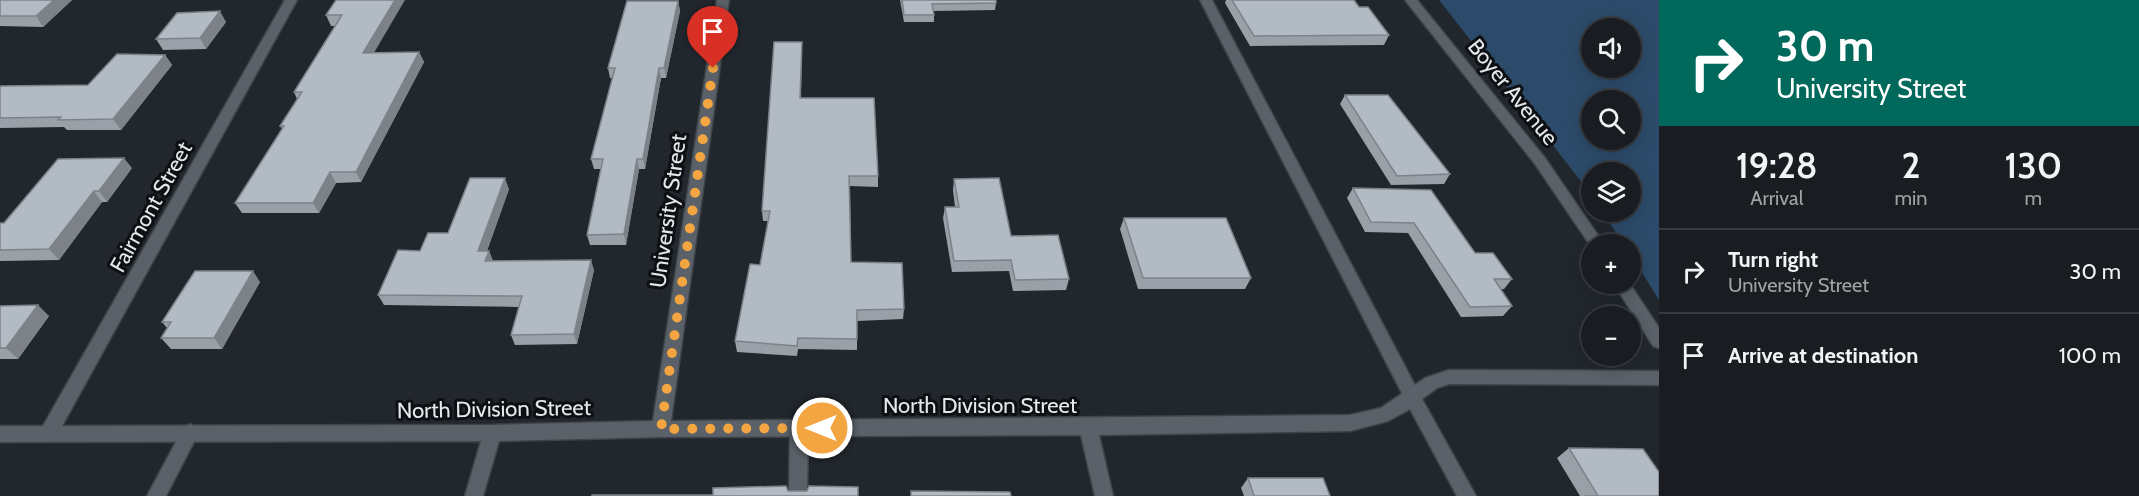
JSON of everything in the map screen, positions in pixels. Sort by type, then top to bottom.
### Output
[{"type":"street","name":"Fairmont Street","points":[[48,434],[291,0]]},
{"type":"street","name":"University Street","points":[[661,429],[723,0]]},
{"type":"street","points":[[1206,0],[1413,398],[1467,496]]},
{"type":"street","name":"Boyer Avenue","points":[[1411,0],[1540,161],[1590,234]]},
{"type":"street","points":[[1628,294],[1659,341]]},
{"type":"street","name":"North Division Street","points":[[0,434],[492,433],[661,429],[1088,428],[1350,423],[1373,419],[1394,411],[1433,380],[1449,377],[1659,378]]},
{"type":"street","points":[[798,496],[800,428]]},
{"type":"street","points":[[1088,428],[1104,496]]},
{"type":"street","points":[[156,496],[190,432]]},
{"type":"street","points":[[474,496],[492,433]]},
{"type":"shaded area","points":[[1439,0],[1659,0],[1659,300],[1641,271],[1641,234],[1617,234],[1609,222],[1641,222],[1641,162],[1581,162],[1581,181]]},
{"type":"building","points":[[0,0],[54,0],[36,16],[0,16]]},
{"type":"building","points":[[336,0],[395,0],[363,53],[419,52],[356,172],[330,172],[313,203],[235,203],[284,126],[280,126],[302,92],[294,92],[342,15],[326,15]]},
{"type":"building","points":[[902,0],[996,0],[996,3],[932,4],[934,15],[904,15]]},
{"type":"building","points":[[1232,0],[1354,0],[1359,7],[1368,7],[1389,35],[1254,36]]},
{"type":"building","points":[[627,1],[678,1],[664,68],[659,68],[643,159],[637,159],[624,234],[587,235],[603,159],[591,159],[615,68],[608,68]]},
{"type":"building","points":[[220,11],[200,38],[156,39],[177,13]]},
{"type":"building","points":[[774,42],[802,42],[800,98],[874,98],[878,176],[849,176],[851,262],[902,263],[904,309],[857,310],[857,339],[798,338],[797,346],[735,341],[750,264],[760,265],[770,211],[762,211]]},
{"type":"building","points":[[117,54],[165,55],[113,119],[0,118],[0,86],[88,85]]},
{"type":"building","points":[[1345,95],[1388,95],[1450,174],[1397,176]]},
{"type":"building","points":[[124,158],[99,191],[94,191],[49,249],[0,250],[0,223],[4,223],[58,159]]},
{"type":"building","points":[[470,178],[505,178],[478,251],[489,251],[485,261],[591,260],[574,334],[511,335],[522,296],[378,295],[398,250],[420,251],[428,233],[448,233]]},
{"type":"building","points":[[999,178],[1011,236],[1058,235],[1069,279],[1015,280],[1011,260],[954,261],[945,207],[959,207],[954,179]]},
{"type":"building","points":[[1353,188],[1431,190],[1475,253],[1493,253],[1512,279],[1494,279],[1512,306],[1470,307],[1414,223],[1371,222]]},
{"type":"building","points":[[1124,218],[1226,218],[1251,278],[1143,278]]},
{"type":"building","points":[[195,271],[253,271],[214,338],[161,338],[171,322],[162,322]]},
{"type":"building","points":[[38,305],[6,348],[0,348],[0,306]]},
{"type":"building","points":[[1569,448],[1643,449],[1659,472],[1659,496],[1598,496]]},
{"type":"building","points":[[1248,478],[1323,478],[1330,496],[1254,496]]},
{"type":"building","points":[[786,486],[788,491],[807,491],[809,486],[858,487],[858,496],[592,496],[713,495],[713,488]]},
{"type":"building","points":[[911,491],[1010,492],[1011,496],[911,496]]},
{"type":"route","points":[[713,68],[661,429],[822,428]]}]
